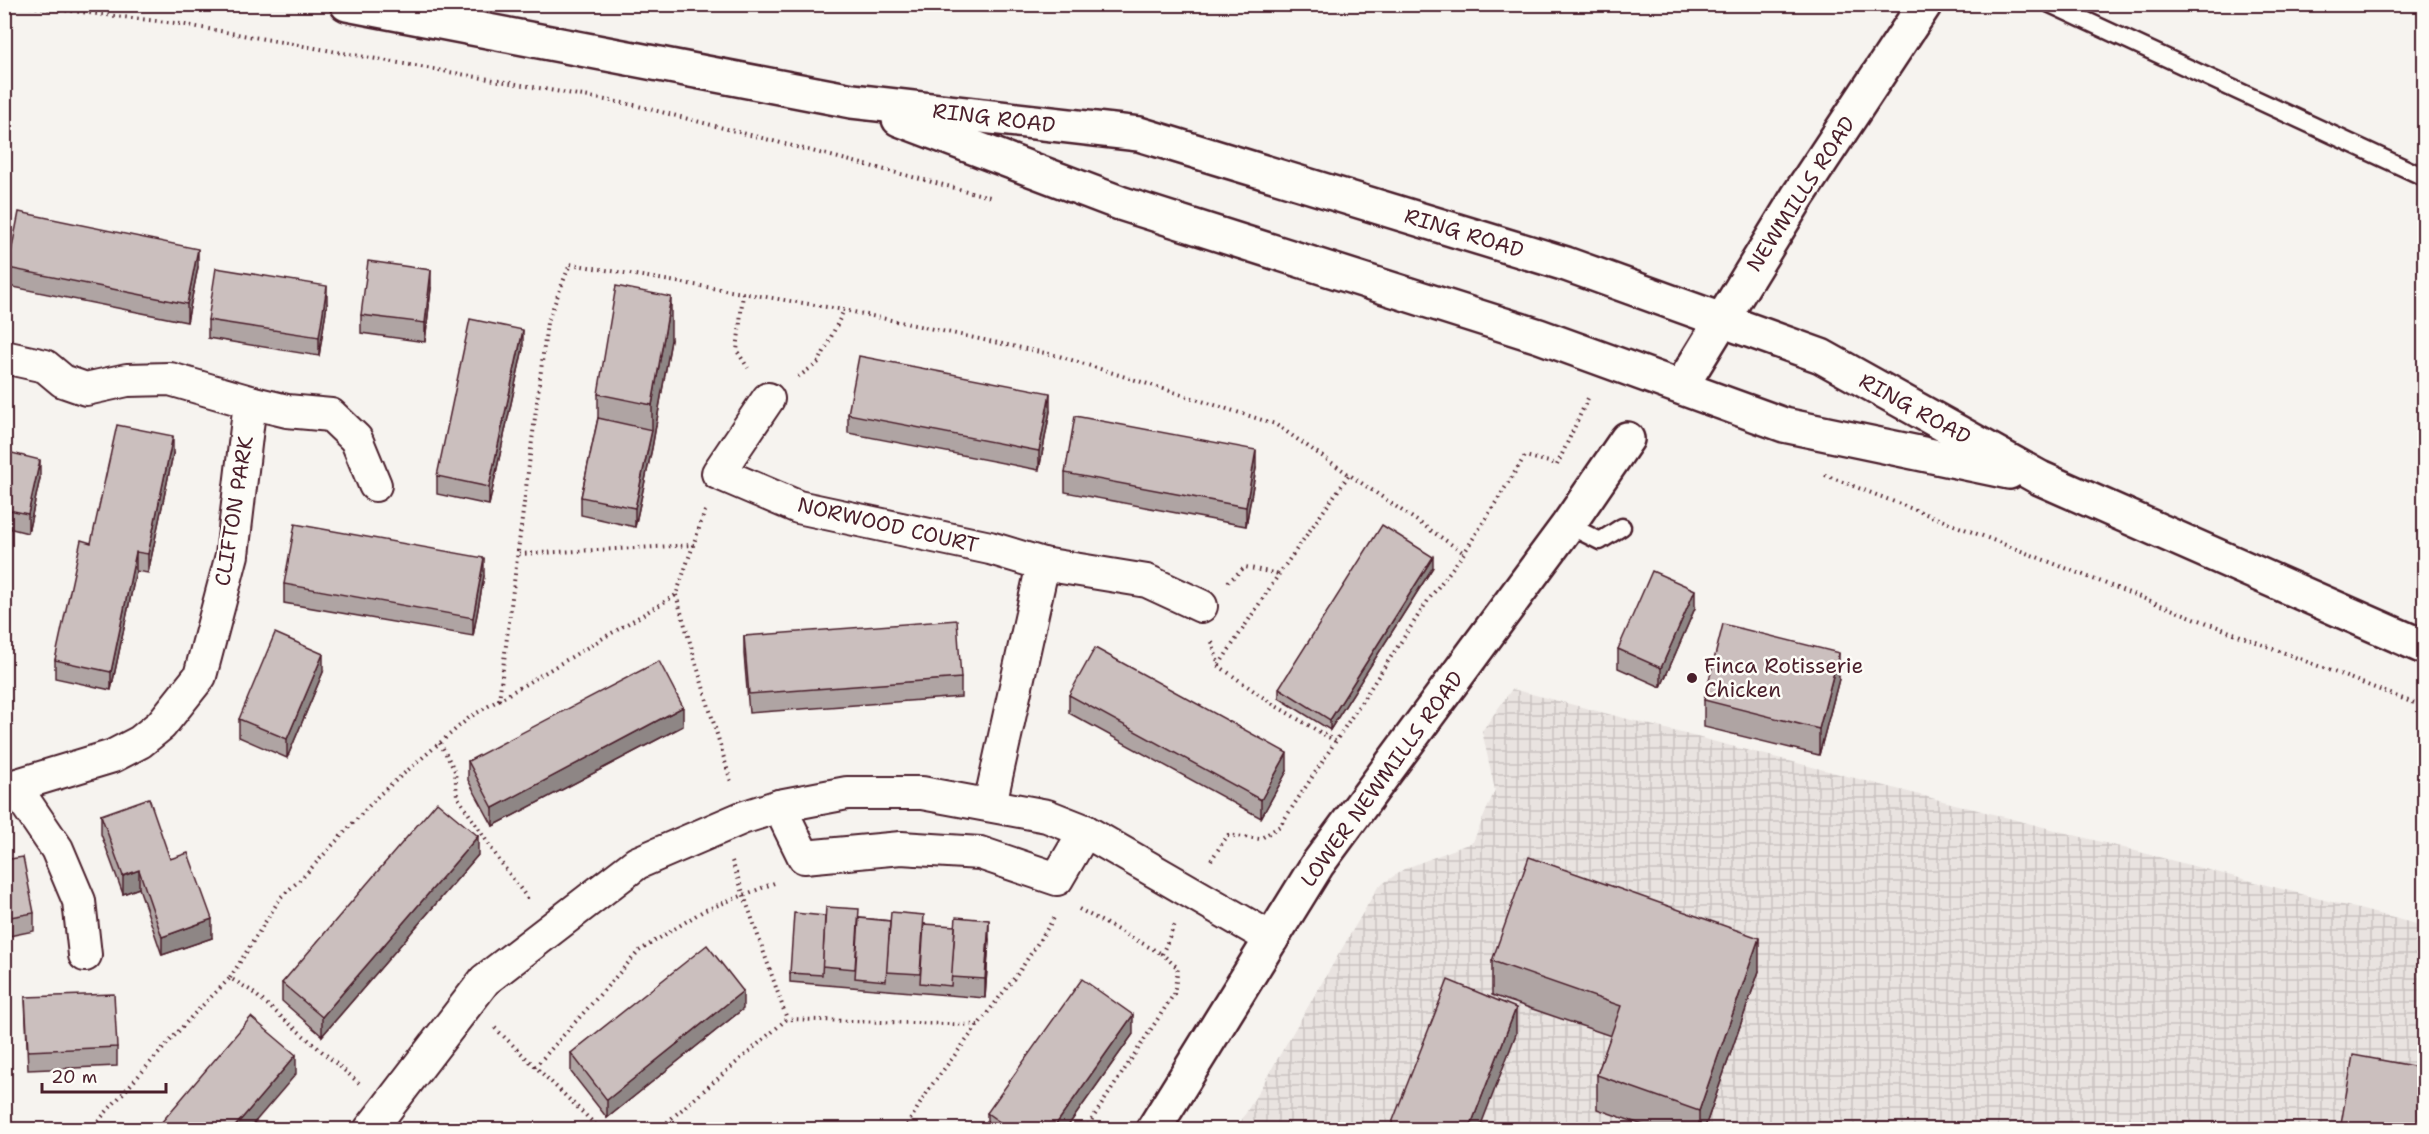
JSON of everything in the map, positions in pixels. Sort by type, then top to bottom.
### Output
[{"type":"main road","name":"RING ROAD","points":[[347,4],[852,101],[1139,134],[1566,264],[1821,356],[2040,478],[2424,647]]},
{"type":"main road","name":"NEWMILLS ROAD","points":[[1681,387],[1798,196],[1925,4]]},
{"type":"main road","name":"RING ROAD","points":[[852,101],[1120,203],[1539,336],[1784,424],[2040,478]]},
{"type":"main road","name":"LOWER NEWMILLS ROAD","points":[[1154,1130],[1317,865],[1568,525],[1627,439]]},
{"type":"street","points":[[4,357],[45,366],[63,381],[86,389],[127,380],[170,379],[288,411],[331,416],[356,440],[375,485]]},
{"type":"street","points":[[718,473],[768,399]]},
{"type":"street","name":"CLIFTON PARK","points":[[10,788],[113,756],[140,742],[161,725],[200,676],[232,555],[250,402]]},
{"type":"street","name":"NORWOOD COURT","points":[[718,473],[798,507],[990,548],[1043,564],[1147,581],[1201,606]]},
{"type":"street","points":[[990,804],[1043,564]]},
{"type":"street","points":[[10,788],[57,849],[80,901],[85,955]]},
{"type":"street","points":[[379,1118],[485,980],[636,863],[731,823],[779,806],[847,793],[922,794],[990,804],[1047,816],[1085,831],[1272,939]]},
{"type":"street","points":[[779,806],[804,857],[901,848],[980,854],[1061,891],[1085,831]]},
{"type":"lane","points":[[2050,4],[2424,177]]},
{"type":"lane","points":[[1568,525],[1600,541],[1622,527]]},
{"type":"path","points":[[12,4],[175,23],[634,105],[992,198]]},
{"type":"path","points":[[499,700],[547,323],[570,264],[843,310],[1059,356],[1275,424],[1464,553]]},
{"type":"path","points":[[742,293],[737,351],[768,399],[819,362],[843,310]]},
{"type":"path","points":[[1162,954],[1190,893],[1228,835],[1260,838],[1280,826],[1429,599],[1464,553],[1526,456],[1557,464]]},
{"type":"path","points":[[1815,471],[2424,707]]},
{"type":"path","points":[[718,473],[676,596],[731,823],[744,895],[787,1019]]},
{"type":"path","points":[[1219,666],[1279,574],[1349,475]]},
{"type":"path","points":[[519,554],[694,545]]},
{"type":"path","points":[[1279,574],[1245,567],[1201,606],[1219,666],[1271,703],[1335,741]]},
{"type":"path","points":[[90,1130],[194,1014],[230,978],[281,897],[304,876],[380,794],[470,717],[676,596]]},
{"type":"path","points":[[440,743],[455,771],[457,796],[499,860],[552,929]]},
{"type":"path","points":[[536,1067],[639,951],[703,911],[777,883],[804,857]]},
{"type":"path","points":[[904,1130],[931,1086],[1019,972],[1061,891],[1162,954],[1178,968],[1174,994],[1085,1130]]},
{"type":"path","points":[[230,978],[250,990],[379,1118]]},
{"type":"path","points":[[465,1007],[494,1027],[601,1130]]},
{"type":"path","points":[[658,1130],[787,1019],[978,1025]]},
{"type":"shaded area","points":[[1512,689],[2424,926],[2424,1129],[1236,1130],[1378,887],[1404,869],[1473,842],[1495,790],[1482,731]]},
{"type":"building","points":[[19,212],[198,249],[187,304],[8,268]]},
{"type":"building","points":[[368,261],[431,270],[425,323],[361,315]]},
{"type":"building","points":[[216,268],[327,286],[319,337],[208,320]]},
{"type":"building","points":[[616,286],[671,297],[652,405],[598,394]]},
{"type":"building","points":[[470,319],[523,330],[489,487],[437,476]]},
{"type":"building","points":[[859,356],[1050,393],[1039,451],[848,414]]},
{"type":"building","points":[[1075,416],[1256,450],[1246,507],[1065,473]]},
{"type":"building","points":[[598,418],[652,430],[635,508],[581,497]]},
{"type":"building","points":[[117,425],[173,436],[148,554],[136,552],[111,672],[55,660],[81,540],[91,543]]},
{"type":"building","points":[[4,451],[40,460],[28,514],[4,509]]},
{"type":"building","points":[[295,524],[484,558],[473,618],[284,584]]},
{"type":"building","points":[[1382,525],[1433,557],[1330,720],[1279,688]]},
{"type":"building","points":[[1652,571],[1695,590],[1661,668],[1618,649]]},
{"type":"building","points":[[957,620],[961,678],[749,694],[744,636]]},
{"type":"building","points":[[1723,624],[1839,653],[1819,729],[1704,700]]},
{"type":"building","points":[[275,633],[323,654],[287,739],[239,719]]},
{"type":"building","points":[[1095,648],[1287,753],[1261,800],[1069,695]]},
{"type":"building","points":[[659,661],[683,707],[493,808],[468,761]]},
{"type":"building","points":[[149,798],[170,859],[188,853],[212,919],[162,937],[139,870],[123,876],[101,815]]},
{"type":"building","points":[[437,802],[478,836],[322,1017],[282,983]]},
{"type":"building","points":[[23,857],[34,913],[4,918],[4,860]]},
{"type":"building","points":[[1529,857],[1759,938],[1699,1111],[1597,1075],[1621,1006],[1492,961]]},
{"type":"building","points":[[826,907],[859,909],[855,969],[822,966]]},
{"type":"building","points":[[891,912],[924,915],[920,974],[886,972]]},
{"type":"building","points":[[794,913],[825,916],[822,975],[790,973]]},
{"type":"building","points":[[956,917],[989,920],[985,979],[951,977]]},
{"type":"building","points":[[859,918],[890,921],[886,981],[855,978]]},
{"type":"building","points":[[924,924],[955,926],[951,986],[920,983]]},
{"type":"building","points":[[707,945],[743,991],[607,1100],[571,1053]]},
{"type":"building","points":[[1082,979],[1133,1015],[1052,1130],[1011,1130],[987,1113]]},
{"type":"building","points":[[1448,980],[1516,1008],[1469,1130],[1395,1130],[1390,1128]]},
{"type":"building","points":[[114,994],[117,1047],[28,1051],[25,997]]},
{"type":"building","points":[[251,1017],[296,1055],[232,1130],[155,1130]]},
{"type":"building","points":[[2353,1055],[2424,1068],[2424,1130],[2340,1130]]},
{"type":"place","name":"Finca Rotisserie Chicken","points":[[1692,678]]}]
